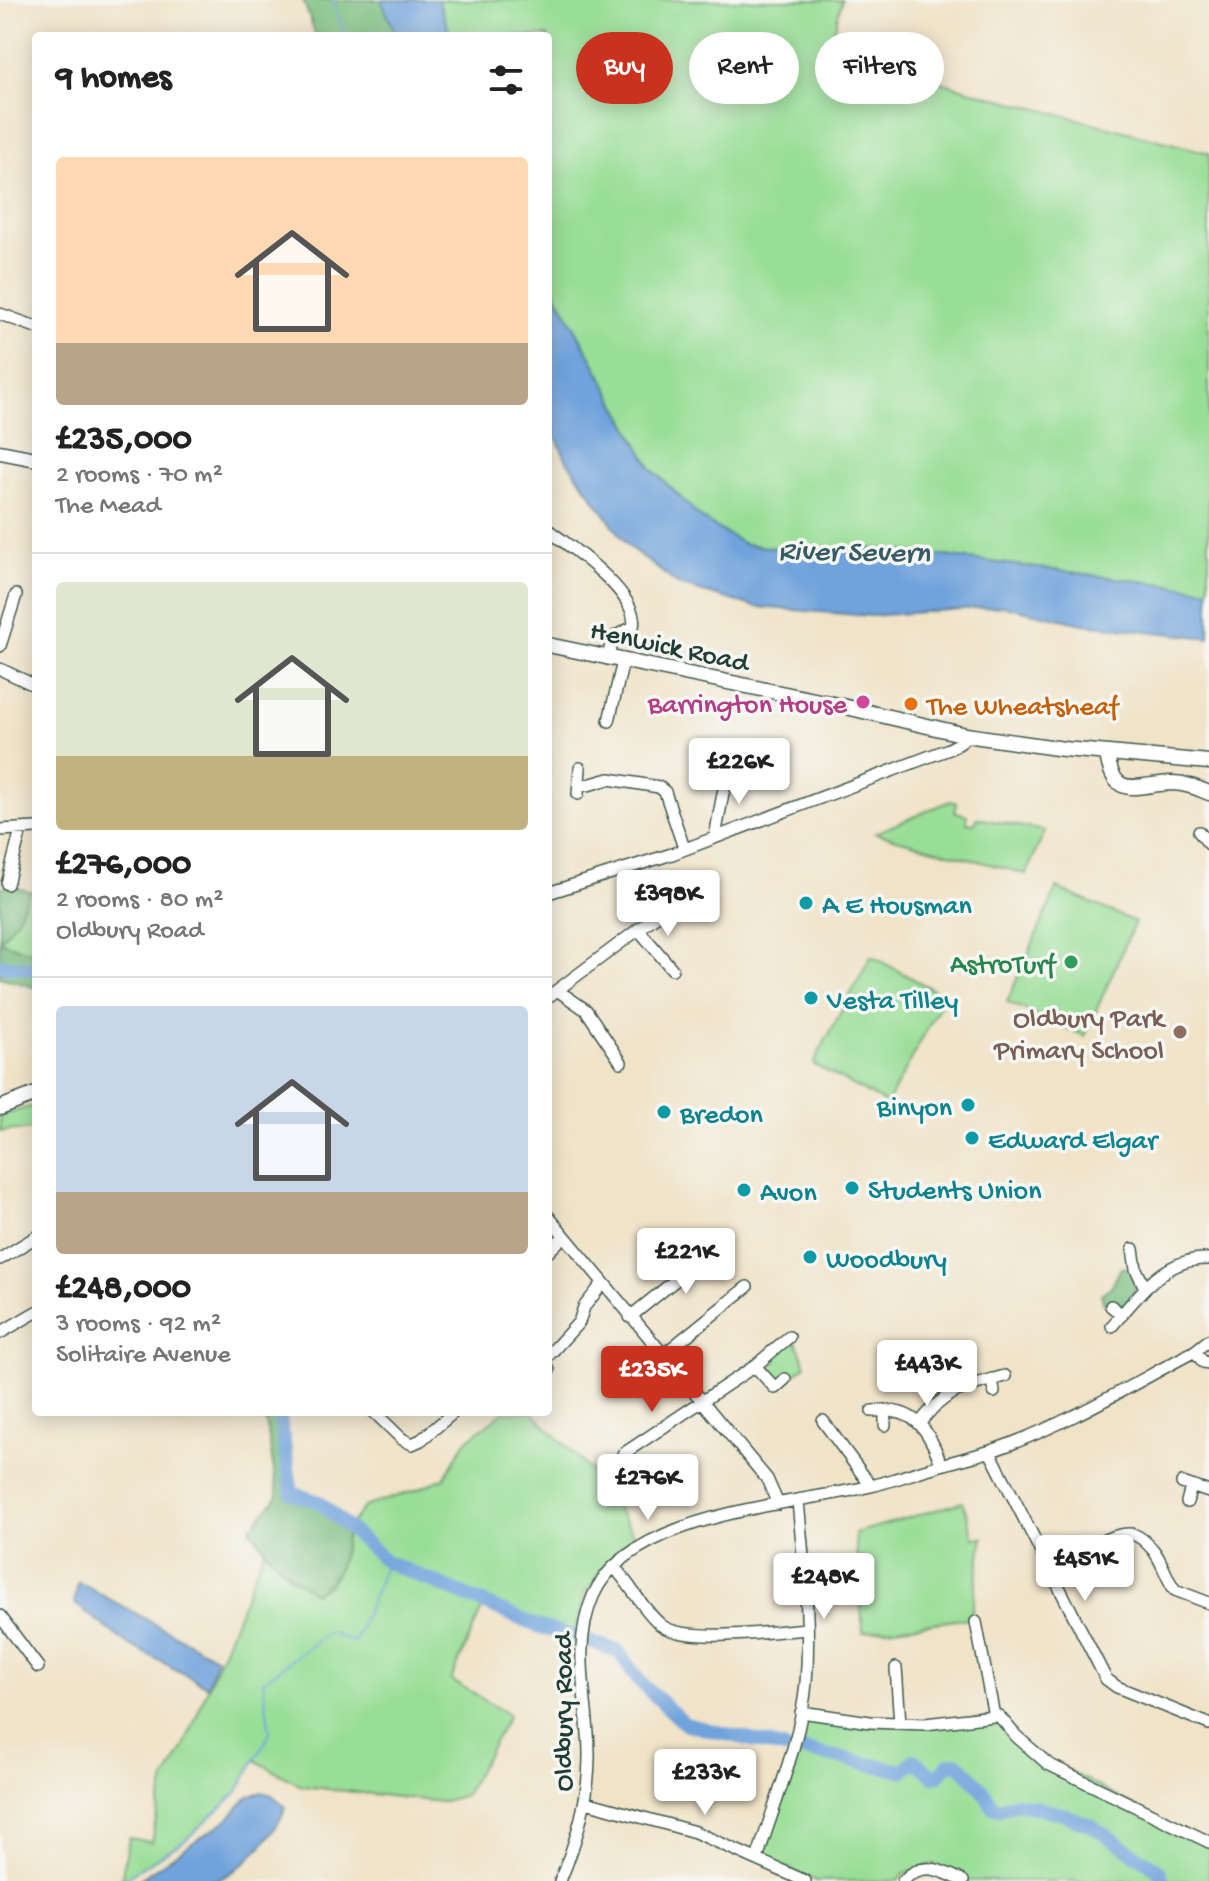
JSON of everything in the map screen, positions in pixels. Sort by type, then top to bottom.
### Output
[{"type":"main road","points":[[0,452],[32,458]]},
{"type":"main road","name":"Henwick Road","points":[[552,646],[829,703],[966,735],[1064,749],[1209,762]]},
{"type":"main road","points":[[1107,753],[1110,771],[1118,783],[1138,788],[1174,783],[1209,793]]},
{"type":"main road","points":[[0,1108],[32,1096]]},
{"type":"street","points":[[0,314],[32,326]]},
{"type":"street","points":[[552,533],[614,584],[633,615],[633,627],[612,638],[616,660],[609,721]]},
{"type":"street","points":[[0,646],[16,595]]},
{"type":"street","points":[[0,669],[32,684]]},
{"type":"street","points":[[552,892],[715,837],[949,749],[966,735]]},
{"type":"street","points":[[715,837],[723,793],[733,765]]},
{"type":"street","points":[[580,768],[579,789],[609,779],[659,787],[665,792],[684,848]]},
{"type":"street","points":[[0,830],[32,829]]},
{"type":"street","points":[[7,884],[21,830]]},
{"type":"street","points":[[1199,832],[1209,844]]},
{"type":"street","points":[[621,1062],[586,1010],[552,994],[675,902]]},
{"type":"street","points":[[638,929],[672,969]]},
{"type":"street","points":[[552,1221],[767,1479],[778,1504]]},
{"type":"street","points":[[552,1248],[564,1236]]},
{"type":"street","points":[[0,1259],[32,1239]]},
{"type":"street","points":[[1118,1252],[1136,1247],[1136,1269],[1145,1288]]},
{"type":"street","points":[[630,1317],[711,1249]]},
{"type":"street","points":[[1112,1326],[1145,1288],[1176,1264],[1190,1259],[1209,1259]]},
{"type":"street","points":[[552,1352],[579,1322],[584,1307],[603,1283]]},
{"type":"street","points":[[663,1355],[747,1287]]},
{"type":"street","points":[[1111,1306],[1122,1315]]},
{"type":"street","points":[[0,1333],[32,1314]]},
{"type":"street","points":[[623,1454],[755,1366],[789,1337]]},
{"type":"street","name":"Oldbury Road","points":[[560,1881],[586,1802],[589,1748],[581,1661],[584,1625],[596,1591],[629,1553],[657,1537],[698,1522],[871,1486],[990,1452],[1021,1440],[1195,1351],[1209,1340]]},
{"type":"street","points":[[1195,1351],[1203,1362],[1209,1363]]},
{"type":"street","points":[[755,1366],[775,1388],[785,1379]]},
{"type":"street","points":[[919,1424],[934,1406],[970,1383],[998,1377],[994,1392]]},
{"type":"street","points":[[885,1425],[878,1410],[909,1416],[931,1436],[941,1464]]},
{"type":"street","points":[[378,1416],[402,1439],[412,1444],[449,1416]]},
{"type":"street","points":[[823,1421],[871,1486]]},
{"type":"street","points":[[990,1452],[1089,1651],[1110,1683],[1209,1724]]},
{"type":"street","points":[[1187,1502],[1186,1485],[1209,1492]]},
{"type":"street","points":[[757,1859],[789,1755],[806,1684],[807,1629],[798,1500]]},
{"type":"street","points":[[1049,1570],[1109,1538],[1134,1534],[1156,1554],[1175,1590],[1209,1603]]},
{"type":"street","points":[[614,1567],[646,1610],[669,1632],[696,1636],[807,1629]]},
{"type":"street","points":[[0,1616],[38,1667]]},
{"type":"street","points":[[976,1623],[994,1716]]},
{"type":"street","points":[[896,1668],[900,1723]]},
{"type":"street","points":[[801,1712],[851,1720],[900,1723],[956,1722],[999,1716],[1048,1764],[1209,1842]]},
{"type":"street","points":[[586,1802],[683,1828],[805,1881]]},
{"type":"street","points":[[903,1881],[921,1868],[933,1868],[963,1881]]},
{"type":"green space","points":[[303,0],[381,0],[395,32],[315,32]]},
{"type":"green space","points":[[438,0],[842,0],[834,32],[815,32],[815,104],[944,104],[944,83],[1209,153],[1209,590],[937,555],[874,549],[800,551],[744,544],[702,519],[651,468],[552,285],[552,32],[450,32]]},
{"type":"green space","points":[[950,801],[957,803],[955,812],[967,815],[967,823],[975,824],[977,818],[1045,831],[1026,874],[875,833]]},
{"type":"green space","points":[[2,887],[30,891],[16,921],[0,941]]},
{"type":"green space","name":"AstroTurf","points":[[1057,888],[1135,922],[1085,1036],[1007,1002]]},
{"type":"green space","points":[[32,892],[32,953],[0,941],[16,921]]},
{"type":"green space","points":[[0,941],[32,953],[32,987],[0,977]]},
{"type":"green space","name":"AstroTurf","points":[[871,956],[945,996],[887,1104],[813,1064]]},
{"type":"green space","points":[[32,1106],[32,1129],[0,1131],[0,1116]]},
{"type":"green space","points":[[1126,1267],[1136,1283],[1132,1297],[1124,1307],[1104,1304],[1101,1294],[1112,1286],[1121,1268]]},
{"type":"green space","points":[[794,1337],[806,1365],[790,1378],[787,1374],[777,1382],[764,1372],[777,1361],[772,1354]]},
{"type":"green space","points":[[250,1416],[280,1416],[292,1493],[319,1502],[348,1528],[339,1566],[330,1581],[314,1593],[279,1564],[250,1529],[278,1496],[266,1422]]},
{"type":"green space","points":[[498,1416],[536,1416],[596,1476],[634,1535],[611,1558],[585,1594],[574,1637],[537,1626],[484,1604],[451,1680],[509,1715],[465,1795],[441,1802],[302,1786],[255,1760],[237,1793],[183,1842],[121,1880],[129,1838],[151,1842],[165,1780],[183,1749],[264,1550],[287,1574],[314,1593],[330,1585],[339,1567],[348,1528],[364,1507],[444,1478],[465,1442]]},
{"type":"green space","points":[[963,1502],[974,1538],[983,1537],[971,1618],[863,1632],[855,1533]]},
{"type":"green space","points":[[811,1717],[854,1724],[996,1718],[1020,1744],[1209,1847],[1209,1881],[969,1881],[933,1864],[904,1874],[898,1881],[816,1881],[769,1860],[765,1849],[804,1720]]},
{"type":"water","points":[[381,0],[438,0],[450,32],[395,32]]},
{"type":"water","name":"River Severn","points":[[552,285],[651,468],[702,519],[744,544],[800,551],[874,549],[937,555],[1209,590],[1209,638],[1083,624],[1004,606],[870,616],[756,607],[679,585],[628,546],[567,461],[552,429]]},
{"type":"water","points":[[78,1582],[217,1658],[207,1686],[126,1643],[74,1603]]},
{"type":"water","points":[[262,1792],[272,1795],[286,1807],[266,1840],[235,1870],[212,1881],[137,1881],[229,1818],[249,1796]]},
{"type":"waterway","points":[[333,0],[344,32]]},
{"type":"waterway","points":[[0,965],[32,969]]},
{"type":"waterway","points":[[280,1416],[292,1493],[319,1502],[387,1562],[537,1626],[574,1637]]},
{"type":"waterway","points":[[119,1881],[183,1842],[237,1793],[270,1733],[263,1681],[329,1632],[354,1642],[387,1562]]},
{"type":"waterway","points":[[587,1641],[618,1651],[640,1682],[685,1724],[784,1748]]},
{"type":"waterway","points":[[797,1749],[903,1771],[914,1760],[933,1776],[939,1775],[949,1764],[958,1763],[982,1789],[993,1807],[999,1809],[1017,1803],[1063,1814],[1090,1825],[1159,1870],[1163,1881]]},
{"type":"place","name":"Barrington House","points":[[863,702]]},
{"type":"place","name":"The Wheatsheaf","points":[[911,704]]},
{"type":"place","name":"A E Housman","points":[[806,903]]},
{"type":"place","name":"AstroTurf","points":[[1071,962]]},
{"type":"place","name":"Vesta Tilley","points":[[811,998]]},
{"type":"place","name":"Oldbury Park Primary School","points":[[1180,1032]]},
{"type":"place","name":"Binyon","points":[[968,1105]]},
{"type":"place","name":"Bredon","points":[[664,1112]]},
{"type":"place","name":"Edward Elgar","points":[[972,1138]]},
{"type":"place","name":"Students Union","points":[[852,1188]]},
{"type":"place","name":"Avon","points":[[744,1190]]},
{"type":"place","name":"Woodbury","points":[[810,1257]]}]
